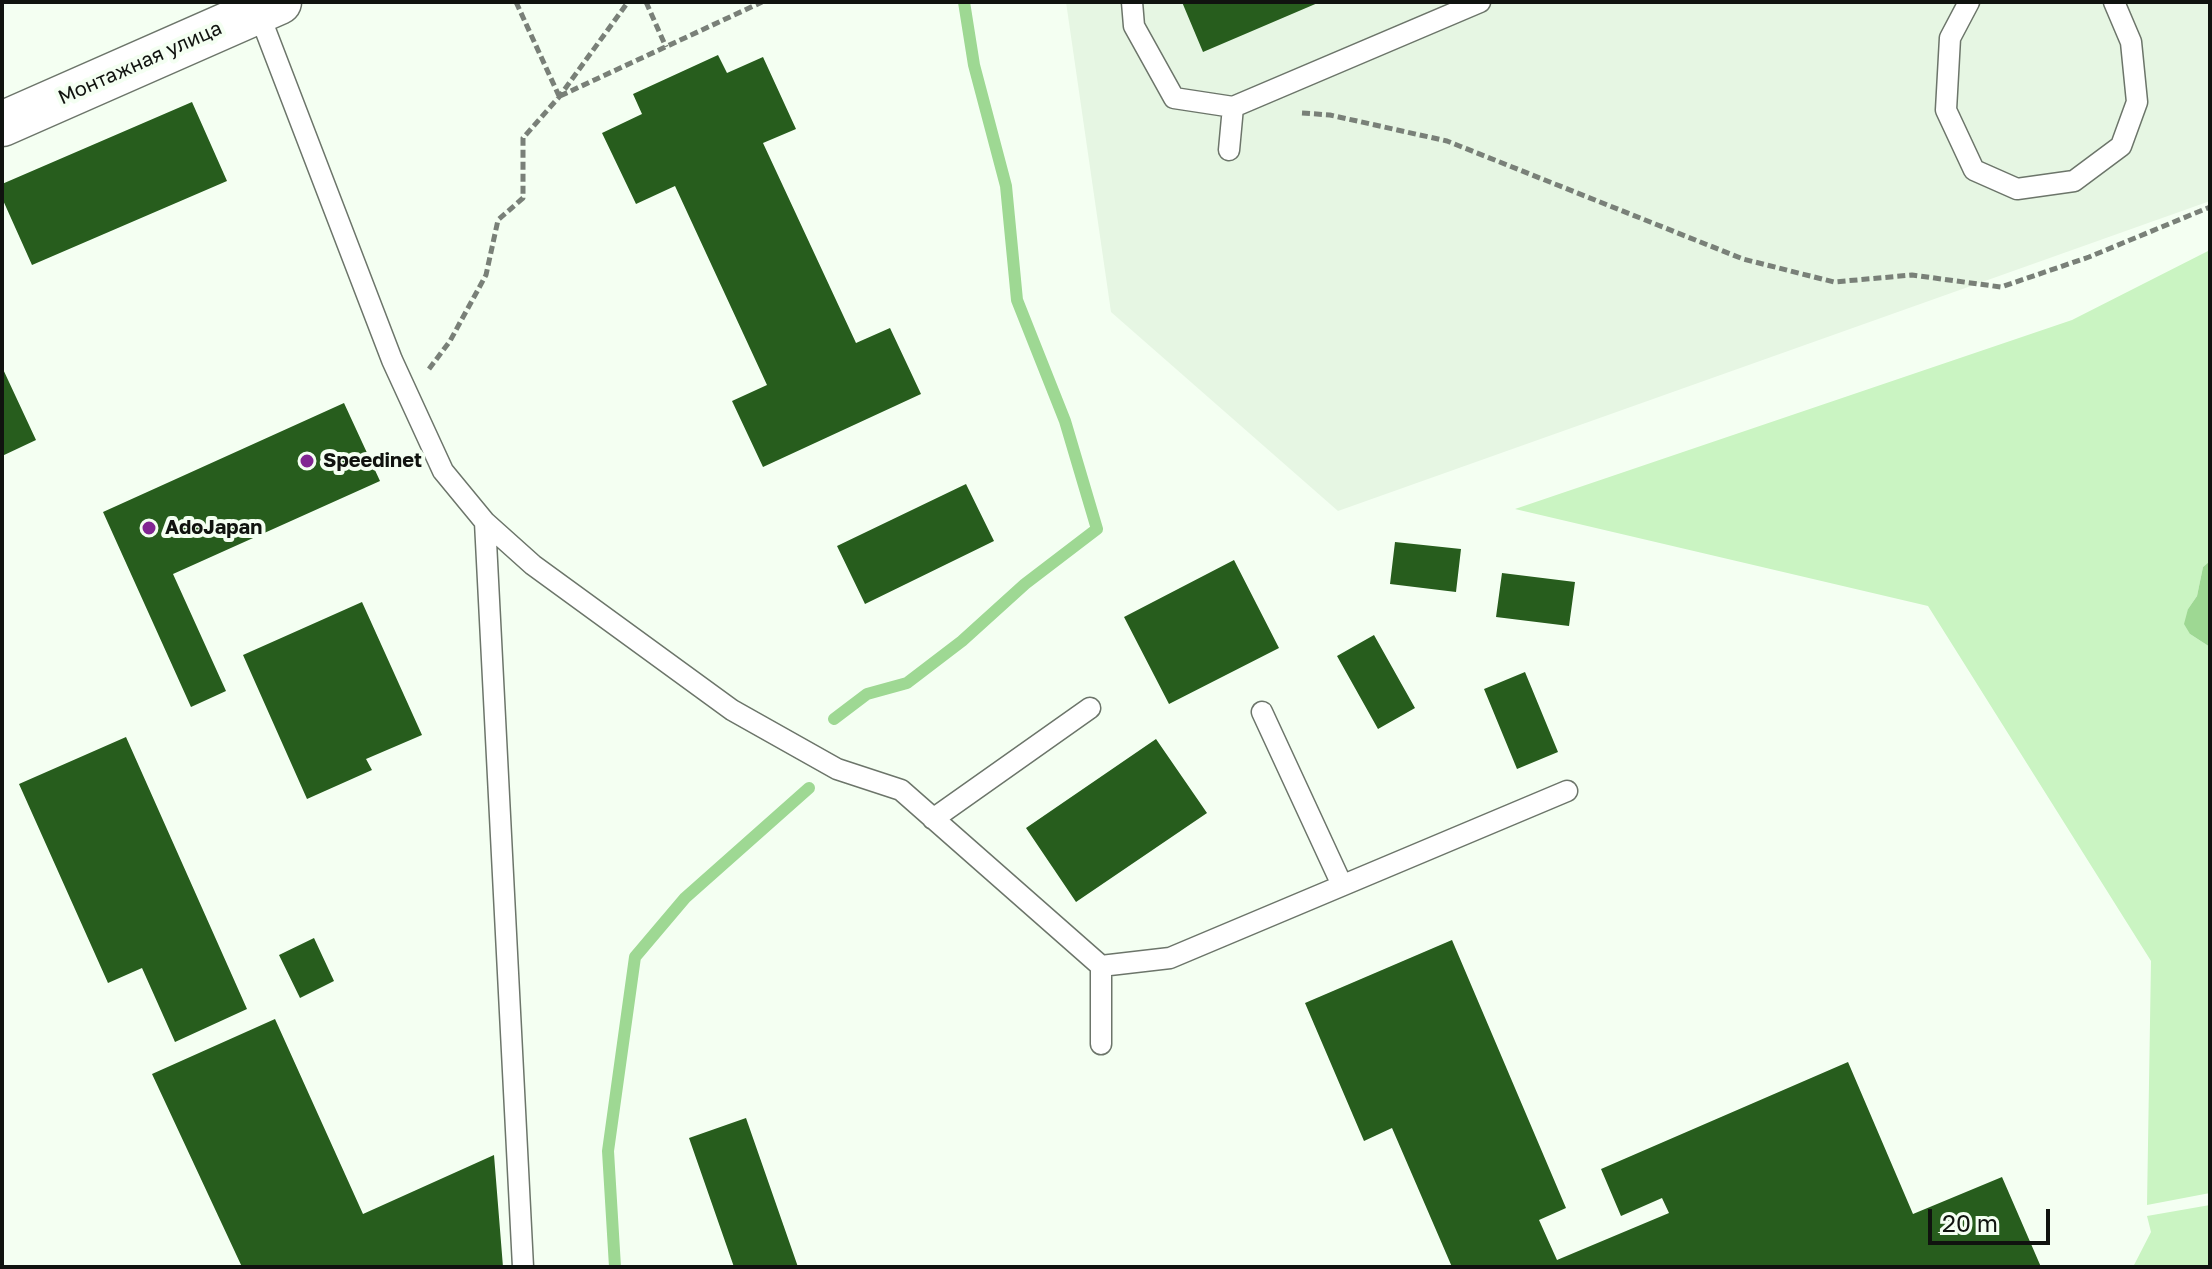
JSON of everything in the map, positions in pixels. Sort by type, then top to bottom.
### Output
[{"type":"street","name":"Монтажная улица","points":[[2,124],[268,7]]},
{"type":"lane","points":[[1132,2],[1134,26],[1174,98],[1233,107],[1480,2]]},
{"type":"lane","points":[[1134,26],[1145,2]]},
{"type":"lane","points":[[1969,2],[1950,38],[1946,110],[1974,170],[2017,189],[2074,181],[2121,146],[2137,102],[2131,42],[2114,2]]},
{"type":"lane","points":[[268,7],[392,360],[443,471],[485,522],[533,565],[732,710],[837,769],[901,790],[1101,966],[1170,958],[1567,791]]},
{"type":"lane","points":[[1229,150],[1233,107]]},
{"type":"lane","points":[[485,522],[523,1267]]},
{"type":"lane","points":[[933,819],[1090,708]]},
{"type":"lane","points":[[1262,712],[1342,885]]},
{"type":"lane","points":[[1101,966],[1101,1044]]},
{"type":"path","points":[[516,2],[559,97]]},
{"type":"path","points":[[425,374],[450,341],[486,275],[498,220],[523,198],[523,138],[559,97],[628,2]]},
{"type":"path","points":[[646,2],[666,47]]},
{"type":"path","points":[[559,97],[762,2]]},
{"type":"path","points":[[1233,107],[1330,115],[1447,141],[1743,259],[1834,282],[1912,275],[2001,287],[2089,257],[2210,207]]},
{"type":"shaded area","points":[[1066,2],[2210,2],[2210,201],[1338,511],[1111,312]]},
{"type":"shaded area","points":[[2210,250],[2210,561],[2203,567],[2197,596],[2188,609],[2190,634],[2210,647],[2210,1193],[2147,1205],[2151,961],[1928,606],[1515,509],[2072,320]]},
{"type":"shaded area","points":[[2210,561],[2210,647],[2190,634],[2184,624],[2188,609],[2197,596],[2203,567]]},
{"type":"shaded area","points":[[2210,1205],[2210,1267],[2133,1267],[2151,1232],[2147,1216]]},
{"type":"building","points":[[1182,2],[1320,2],[1203,52]]},
{"type":"building","points":[[718,55],[727,73],[763,57],[796,129],[763,143],[856,343],[890,328],[921,394],[763,467],[732,401],[767,385],[675,186],[636,204],[602,133],[642,114],[633,94]]},
{"type":"building","points":[[192,102],[227,181],[32,265],[2,198],[2,184]]},
{"type":"building","points":[[2,367],[36,440],[2,456]]},
{"type":"building","points":[[344,403],[380,481],[173,574],[226,691],[191,707],[103,512]]},
{"type":"building","points":[[966,484],[994,541],[865,604],[837,546]]},
{"type":"building","points":[[1395,542],[1461,549],[1456,592],[1390,584]]},
{"type":"building","points":[[1234,560],[1279,648],[1169,704],[1124,617]]},
{"type":"building","points":[[1502,573],[1575,582],[1569,626],[1496,617]]},
{"type":"building","points":[[362,602],[422,735],[366,759],[372,770],[307,799],[243,655]]},
{"type":"building","points":[[1374,635],[1415,708],[1378,729],[1337,656]]},
{"type":"building","points":[[1525,672],[1558,752],[1517,769],[1484,689]]},
{"type":"building","points":[[126,737],[247,1009],[175,1042],[142,968],[108,983],[19,784]]},
{"type":"building","points":[[1156,739],[1207,813],[1076,902],[1026,828]]},
{"type":"building","points":[[314,938],[334,981],[300,998],[279,955]]},
{"type":"building","points":[[1452,940],[1566,1208],[1539,1220],[1557,1260],[1669,1213],[1662,1198],[1621,1216],[1601,1169],[1848,1062],[1913,1214],[2002,1177],[2041,1267],[1452,1267],[1392,1128],[1364,1141],[1305,1003]]},
{"type":"building","points":[[275,1019],[363,1214],[494,1155],[503,1267],[242,1267],[152,1074]]},
{"type":"building","points":[[746,1118],[798,1267],[734,1267],[689,1138]]},
{"type":"waterway","points":[[834,719],[867,694],[907,683],[962,641],[1025,584],[1097,529],[1065,421],[1017,300],[1006,186],[974,65],[964,2]]},
{"type":"waterway","points":[[615,1267],[608,1151],[635,957],[685,898],[809,788]]},
{"type":"place","name":"Speedinet","points":[[307,461]]},
{"type":"place","name":"AdoJapan","points":[[149,528]]}]
